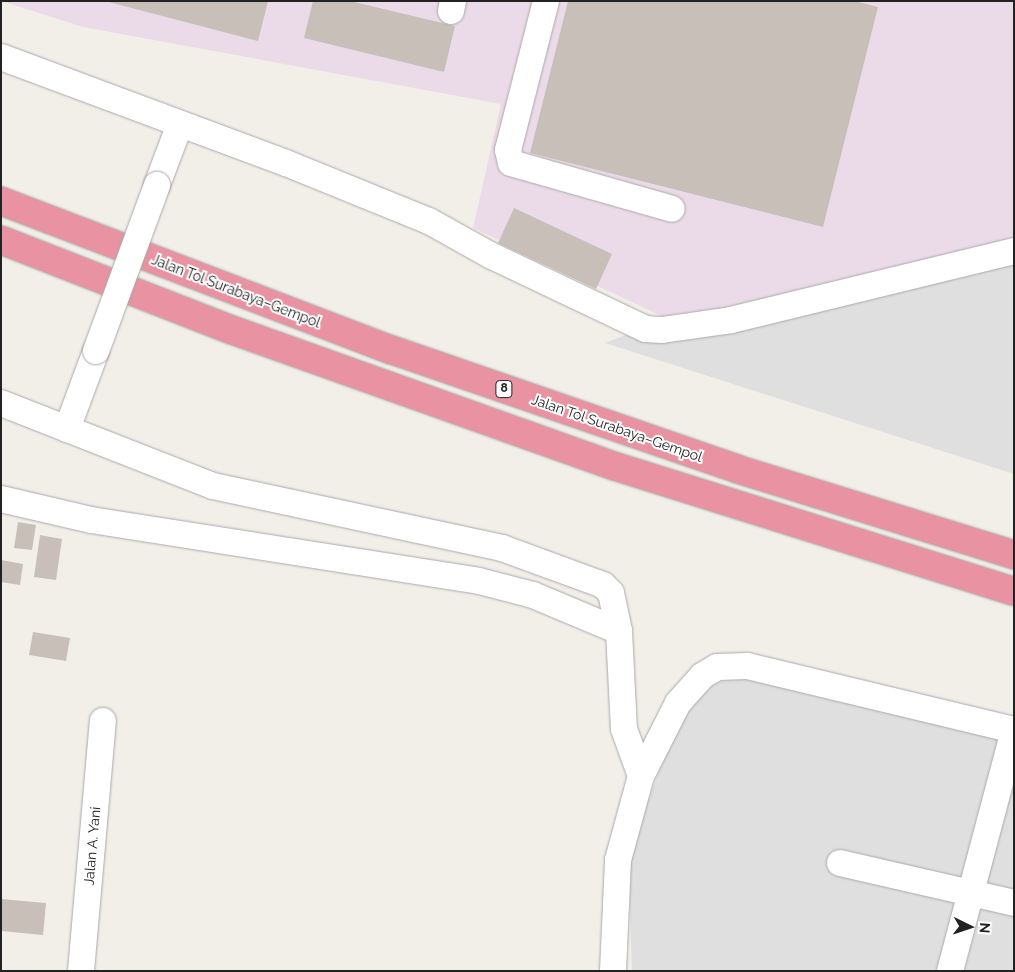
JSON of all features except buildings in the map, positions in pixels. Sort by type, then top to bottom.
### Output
[{"type":"highway","name":"Jalan Tol Surabaya–Gempol","points":[[1,201],[402,354],[737,469],[1014,555]]},
{"type":"highway","points":[[1,240],[232,330],[605,462],[1014,591]]},
{"type":"street","points":[[546,1],[508,150],[511,163],[672,209]]},
{"type":"street","points":[[1,57],[180,124],[430,222],[492,256],[635,326],[646,329],[662,330],[731,320],[1014,251]]},
{"type":"street","points":[[67,430],[180,124]]},
{"type":"street","points":[[1,403],[213,486],[441,532],[502,548],[603,585],[611,593],[618,632],[624,729],[641,776]]},
{"type":"street","points":[[1,499],[90,520],[479,581],[533,595],[618,632]]},
{"type":"street","points":[[613,971],[618,860],[641,776],[678,703],[702,676],[723,666],[762,669],[1014,730],[950,971]]},
{"type":"street","name":"Jalan A. Yani","points":[[82,971],[103,721]]},
{"type":"street","points":[[840,862],[1014,903]]},
{"type":"shaded area","points":[[1,1],[1014,1],[1014,245],[668,319],[473,228],[501,104],[83,27]]},
{"type":"shaded area","points":[[1014,245],[1014,474],[605,343],[668,319]]},
{"type":"shaded area","points":[[741,673],[1014,739],[1014,971],[632,971],[628,853],[673,735],[701,690]]}]
